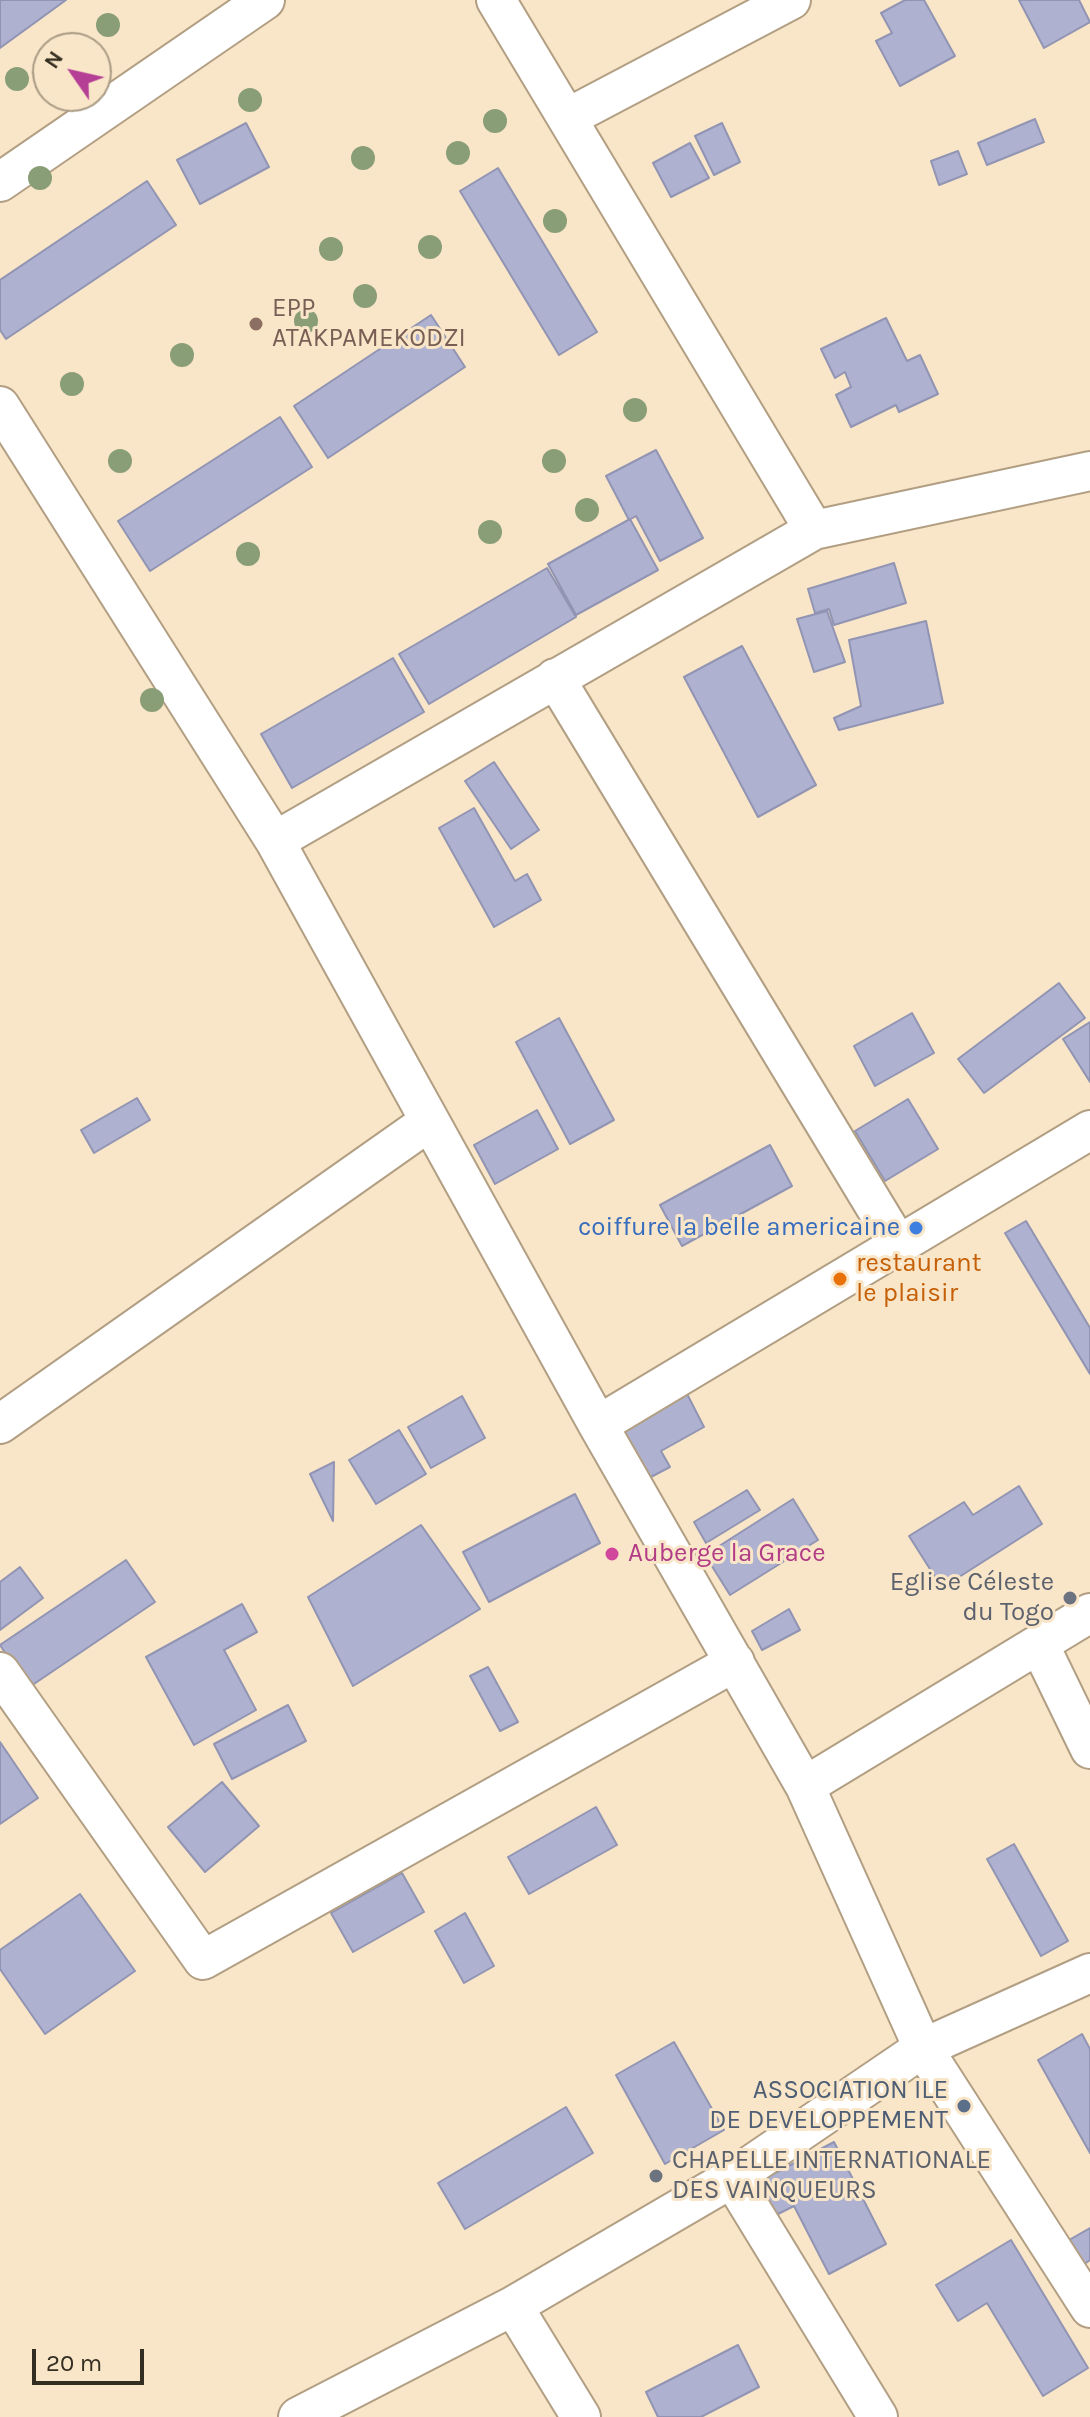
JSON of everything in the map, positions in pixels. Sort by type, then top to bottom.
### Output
[{"type":"street","points":[[0,182],[265,0]]},
{"type":"street","points":[[496,0],[814,530]]},
{"type":"street","points":[[567,118],[791,0]]},
{"type":"street","points":[[0,406],[275,841],[598,1425],[805,1786],[923,2048],[1090,2308]]},
{"type":"street","points":[[275,841],[814,530],[1090,471]]},
{"type":"street","points":[[555,678],[899,1246]]},
{"type":"street","points":[[0,1424],[430,1121]]},
{"type":"street","points":[[598,1425],[1090,1130]]},
{"type":"street","points":[[805,1786],[1090,1613]]},
{"type":"street","points":[[1039,1644],[1090,1749]]},
{"type":"street","points":[[0,1672],[203,1960],[735,1662]]},
{"type":"street","points":[[298,2417],[513,2306],[732,2178],[923,2048],[1090,1973]]},
{"type":"street","points":[[732,2178],[878,2417]]},
{"type":"street","points":[[513,2306],[581,2417]]},
{"type":"building","points":[[0,0],[66,0],[0,48]]},
{"type":"building","points":[[905,0],[924,0],[955,56],[900,86],[876,41],[892,33],[881,13]]},
{"type":"building","points":[[1019,0],[1079,0],[1090,22],[1044,48]]},
{"type":"building","points":[[1035,119],[1044,142],[987,165],[978,143]]},
{"type":"building","points":[[246,123],[269,167],[200,204],[177,160]]},
{"type":"building","points":[[722,123],[740,162],[714,175],[695,136]]},
{"type":"building","points":[[690,143],[709,178],[671,197],[653,163]]},
{"type":"building","points":[[958,151],[967,174],[939,185],[931,161]]},
{"type":"building","points":[[498,168],[597,332],[559,355],[460,191]]},
{"type":"building","points":[[147,181],[176,225],[6,339],[0,330],[0,280]]},
{"type":"building","points":[[431,315],[465,367],[328,458],[294,406]]},
{"type":"building","points":[[886,318],[907,361],[920,355],[938,394],[899,412],[896,405],[851,427],[836,395],[851,387],[845,372],[835,378],[821,349]]},
{"type":"building","points":[[280,417],[312,467],[150,571],[118,521]]},
{"type":"building","points":[[656,450],[703,538],[660,561],[636,516],[629,520],[606,476]]},
{"type":"building","points":[[630,519],[658,570],[576,615],[548,564]]},
{"type":"building","points":[[894,563],[906,603],[834,625],[829,609],[815,613],[808,589]]},
{"type":"building","points":[[547,568],[576,617],[429,704],[399,654]]},
{"type":"building","points":[[827,611],[845,662],[814,672],[797,619]]},
{"type":"building","points":[[926,621],[943,703],[839,730],[834,718],[861,706],[849,640]]},
{"type":"building","points":[[742,646],[816,785],[758,817],[684,677]]},
{"type":"building","points":[[393,658],[424,712],[292,788],[261,734]]},
{"type":"building","points":[[494,762],[539,830],[511,849],[465,781]]},
{"type":"building","points":[[474,808],[515,881],[527,874],[541,900],[494,927],[439,828]]},
{"type":"building","points":[[1059,983],[1085,1018],[984,1093],[958,1059]]},
{"type":"building","points":[[912,1013],[934,1053],[875,1086],[854,1046]]},
{"type":"building","points":[[559,1018],[614,1120],[570,1144],[516,1042]]},
{"type":"building","points":[[1090,1022],[1090,1082],[1063,1039]]},
{"type":"building","points":[[137,1098],[150,1120],[94,1153],[81,1130]]},
{"type":"building","points":[[908,1099],[938,1149],[885,1181],[855,1131]]},
{"type":"building","points":[[537,1110],[558,1149],[495,1184],[474,1145]]},
{"type":"building","points":[[770,1145],[792,1186],[682,1246],[660,1205]]},
{"type":"building","points":[[1026,1221],[1090,1328],[1090,1374],[1005,1233]]},
{"type":"building","points":[[686,1392],[704,1427],[661,1451],[670,1467],[647,1479],[620,1428]]},
{"type":"building","points":[[462,1396],[485,1438],[431,1468],[408,1427]]},
{"type":"building","points":[[399,1430],[426,1474],[376,1504],[349,1460]]},
{"type":"building","points":[[334,1462],[333,1521],[310,1474]]},
{"type":"building","points":[[1019,1486],[1042,1524],[942,1588],[909,1536],[964,1502],[973,1515]]},
{"type":"building","points":[[747,1490],[760,1510],[706,1543],[694,1522]]},
{"type":"building","points":[[575,1494],[600,1543],[489,1602],[463,1552]]},
{"type":"building","points":[[793,1499],[818,1540],[730,1595],[705,1555]]},
{"type":"building","points":[[421,1525],[480,1609],[353,1686],[308,1597]]},
{"type":"building","points":[[126,1560],[155,1602],[28,1688],[0,1645]]},
{"type":"building","points":[[20,1567],[43,1598],[0,1630],[0,1582]]},
{"type":"building","points":[[242,1604],[257,1632],[224,1650],[256,1710],[194,1745],[146,1657]]},
{"type":"building","points":[[789,1609],[800,1630],[762,1650],[752,1631]]},
{"type":"building","points":[[488,1667],[518,1722],[500,1731],[470,1676]]},
{"type":"building","points":[[288,1705],[306,1741],[232,1779],[214,1744]]},
{"type":"building","points":[[0,1742],[38,1798],[0,1824]]},
{"type":"building","points":[[222,1782],[259,1826],[205,1872],[168,1827]]},
{"type":"building","points":[[596,1807],[617,1845],[529,1894],[508,1857]]},
{"type":"building","points":[[1014,1844],[1068,1941],[1041,1956],[987,1859]]},
{"type":"building","points":[[402,1873],[424,1912],[353,1952],[331,1913]]},
{"type":"building","points":[[80,1894],[135,1971],[45,2034],[0,1969],[0,1950]]},
{"type":"building","points":[[465,1913],[494,1966],[464,1983],[435,1931]]},
{"type":"building","points":[[1082,2034],[1090,2049],[1090,2153],[1038,2060]]},
{"type":"building","points":[[674,2042],[724,2130],[665,2164],[616,2075]]},
{"type":"building","points":[[566,2107],[593,2153],[465,2229],[438,2183]]},
{"type":"building","points":[[834,2142],[886,2244],[829,2274],[794,2206],[774,2216],[756,2183]]},
{"type":"building","points":[[1090,2228],[1090,2260],[1083,2265],[1069,2240]]},
{"type":"building","points":[[1011,2240],[1088,2368],[1043,2396],[987,2303],[958,2321],[936,2285]]},
{"type":"building","points":[[738,2345],[759,2387],[701,2417],[658,2417],[646,2392]]},
{"type":"place","name":"EPP ATAKPAMEKODZI","points":[[256,324]]},
{"type":"place","name":"coiffure la belle americaine","points":[[916,1228]]},
{"type":"place","name":"restaurant le plaisir","points":[[840,1279]]},
{"type":"place","name":"Auberge la Grace","points":[[612,1554]]},
{"type":"place","name":"Eglise Céleste du Togo","points":[[1070,1598]]},
{"type":"place","name":"ASSOCIATION ILE DE DEVELOPPEMENT","points":[[964,2106]]},
{"type":"place","name":"CHAPELLE INTERNATIONALE DES VAINQUEURS","points":[[656,2176]]}]
